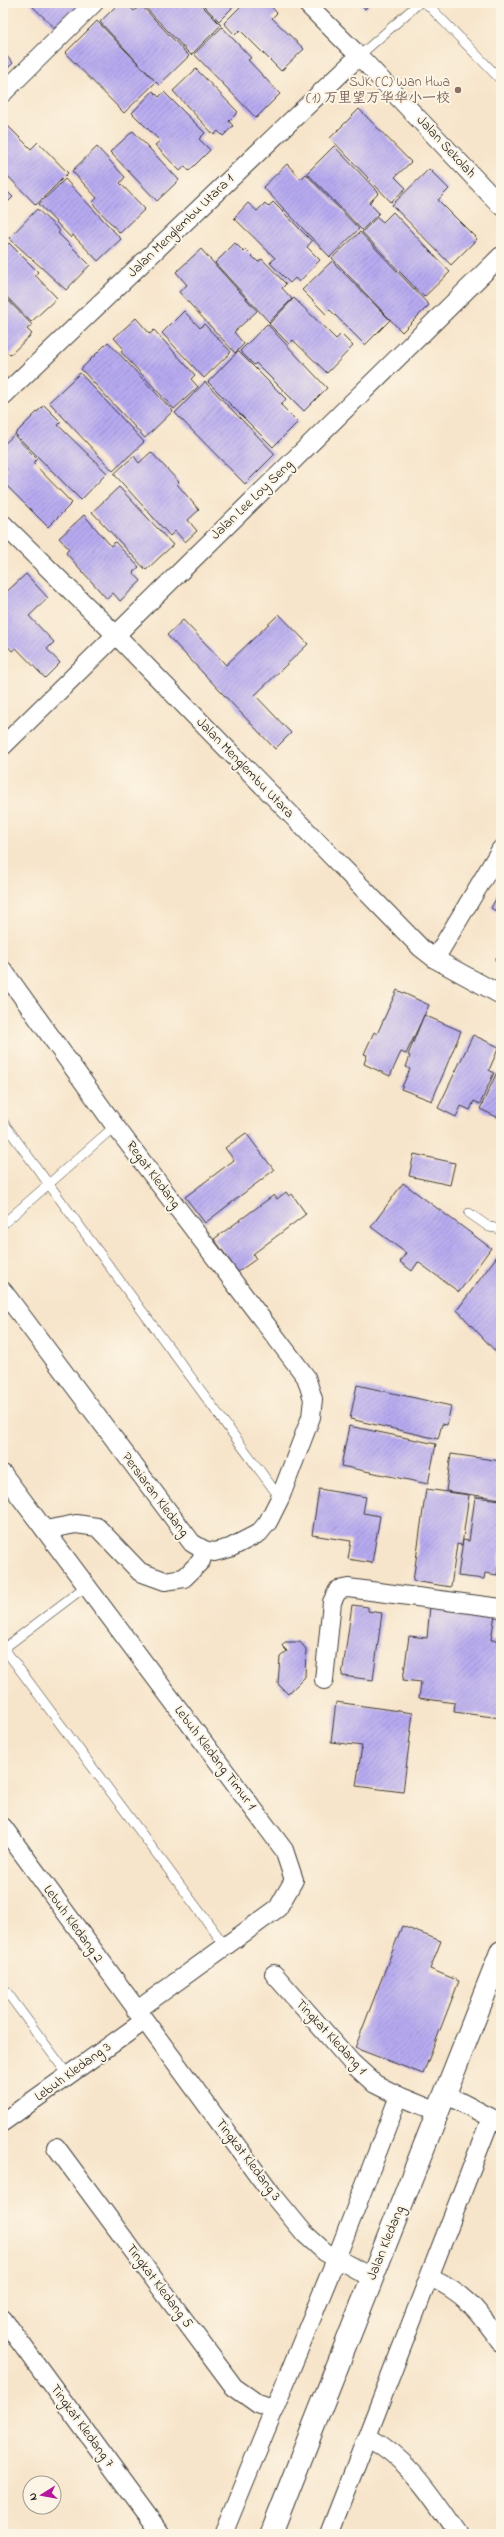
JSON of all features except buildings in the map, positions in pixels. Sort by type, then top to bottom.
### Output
[{"type":"main road","name":"Jalan Kledang","points":[[271,2534],[501,1952]]},
{"type":"street","points":[[3,93],[94,3]]},
{"type":"street","name":"Jalan Sekolah","points":[[306,3],[359,56],[501,206]]},
{"type":"street","name":"Jalan Menglembu Utara 1","points":[[3,396],[359,56]]},
{"type":"street","name":"Jalan Lee Loy Seng","points":[[3,746],[115,634],[501,256]]},
{"type":"street","name":"Jalan Menglembu Utara","points":[[3,524],[115,634],[421,948],[435,959],[501,994]]},
{"type":"street","points":[[435,959],[501,849]]},
{"type":"street","name":"Regat Kledang","points":[[3,970],[115,1126],[306,1377],[313,1399],[311,1417],[280,1498]]},
{"type":"street","name":"Persiaran Kledang","points":[[3,1291],[180,1529],[192,1543],[204,1550]]},
{"type":"street","name":"Lebuh Kledang Timur 1","points":[[3,1474],[284,1850],[294,1880],[278,1908],[226,1947],[140,2016]]},
{"type":"street","points":[[45,1530],[76,1524],[97,1527],[140,1572],[165,1581],[184,1578],[201,1561],[204,1550],[214,1552],[230,1548],[259,1533],[268,1522],[280,1498]]},
{"type":"street","points":[[324,1680],[332,1602],[338,1590],[348,1588],[501,1608]]},
{"type":"street","name":"Lebuh Kledang 2","points":[[3,1827],[140,2016]]},
{"type":"street","name":"Tingkat Kledang 1","points":[[274,1974],[352,2063],[375,2084],[399,2096],[442,2103],[496,2121]]},
{"type":"street","name":"Lebuh Kledang 3","points":[[3,2122],[68,2075],[140,2016]]},
{"type":"street","name":"Tingkat Kledang 3","points":[[140,2016],[272,2194],[305,2234],[336,2260],[372,2278]]},
{"type":"street","points":[[223,2534],[336,2260],[399,2096]]},
{"type":"street","points":[[329,2534],[430,2277],[496,2121]]},
{"type":"street","name":"Tingkat Kledang 5","points":[[56,2147],[234,2387],[258,2404],[275,2410]]},
{"type":"street","points":[[430,2277],[452,2287],[475,2307],[501,2342]]},
{"type":"street","name":"Tingkat Kledang 7","points":[[3,2318],[161,2534]]},
{"type":"street","points":[[368,2437],[389,2448],[410,2468],[458,2534]]},
{"type":"lane","points":[[359,56],[419,3]]},
{"type":"lane","points":[[426,3],[501,80]]},
{"type":"lane","points":[[3,1122],[50,1183],[280,1498]]},
{"type":"lane","points":[[3,1224],[115,1126]]},
{"type":"lane","points":[[469,1213],[489,1227],[501,1229]]},
{"type":"lane","points":[[86,1586],[3,1648],[226,1947]]},
{"type":"lane","points":[[3,1987],[68,2075]]},
{"type":"place","name":"SJK (C) Wan Hwa (1) 万里望万华华小一校","points":[[458,90]]}]
